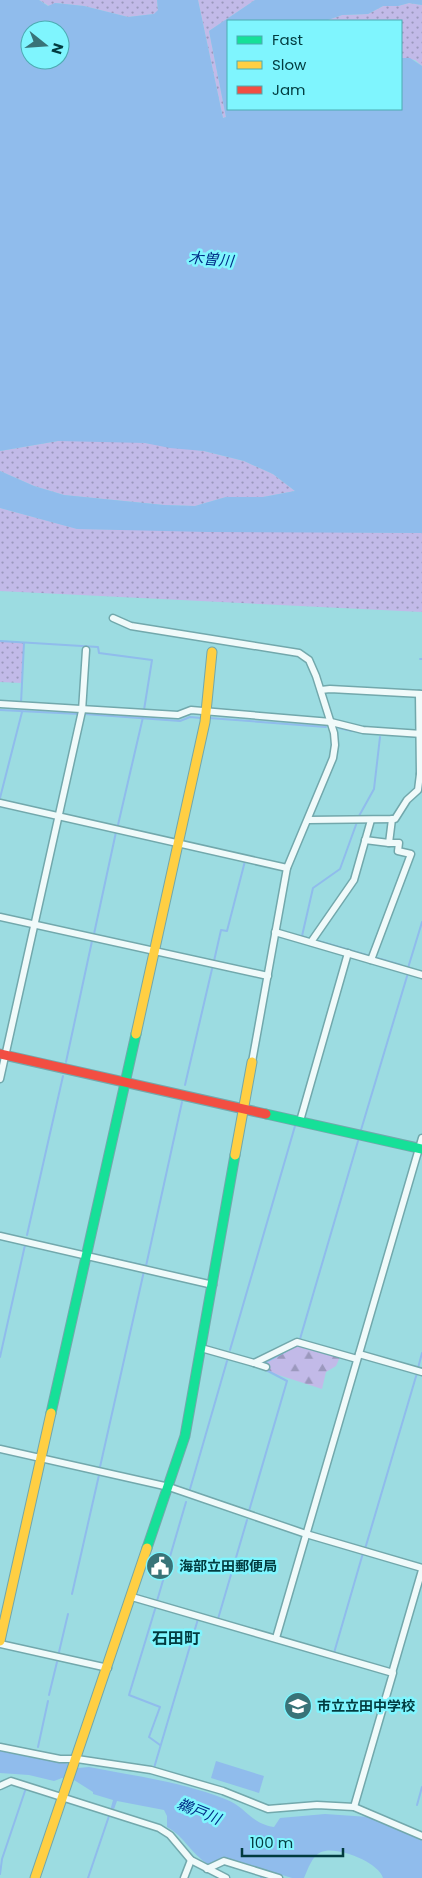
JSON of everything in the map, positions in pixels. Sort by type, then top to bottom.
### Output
[{"type":"street","points":[[35,1878],[108,1668],[185,1436],[287,868],[333,758],[335,745],[331,722],[321,690],[309,660],[299,653],[131,626],[113,618]]},
{"type":"street","points":[[0,1079],[3,1055],[82,708],[86,650]]},
{"type":"street","points":[[108,1668],[0,1642],[206,715],[212,652]]},
{"type":"street","points":[[308,820],[395,819],[407,800],[418,790],[421,774],[421,694],[321,690]]},
{"type":"street","points":[[0,704],[178,715],[192,710],[206,715],[331,722],[363,730],[421,734]]},
{"type":"street","points":[[0,803],[287,868]]},
{"type":"street","points":[[389,843],[392,819]]},
{"type":"street","points":[[311,942],[354,880],[371,820]]},
{"type":"street","points":[[365,840],[399,843],[398,851],[411,854],[371,960]]},
{"type":"street","points":[[0,917],[268,976]]},
{"type":"street","points":[[275,932],[422,975]]},
{"type":"street","points":[[300,1121],[348,953]]},
{"type":"street","points":[[3,1055],[421,1148]]},
{"type":"street","points":[[276,1638],[421,1148],[422,1138]]},
{"type":"street","points":[[0,1236],[213,1285]]},
{"type":"street","points":[[254,1363],[297,1342],[422,1372]]},
{"type":"street","points":[[201,1348],[266,1366]]},
{"type":"street","points":[[0,1449],[169,1487],[306,1534],[422,1569],[354,1807]]},
{"type":"street","points":[[132,1596],[392,1673]]},
{"type":"street","points":[[0,1747],[60,1759],[151,1770],[223,1791],[268,1809],[317,1805],[354,1807],[422,1836]]},
{"type":"street","points":[[0,1786],[11,1781],[63,1796],[158,1828],[170,1835],[191,1860],[226,1878]]},
{"type":"street","points":[[184,1878],[191,1860]]},
{"type":"street","points":[[207,1869],[224,1861],[266,1876],[279,1878]]},
{"type":"green space","points":[[39,0],[157,0],[158,11],[154,14],[128,17],[84,6],[56,3],[49,6]]},
{"type":"green space","points":[[198,0],[255,0],[209,31],[226,117],[223,118]]},
{"type":"green space","points":[[409,3],[422,5],[422,66],[415,60],[402,58],[402,20],[328,20],[342,15],[368,14],[383,6],[398,6]]},
{"type":"green space","points":[[123,440],[204,451],[244,461],[273,474],[295,491],[263,497],[226,497],[195,506],[164,505],[64,495],[34,486],[0,471],[0,451],[58,441]]},
{"type":"green space","points":[[0,508],[78,529],[422,533],[422,612],[0,591]]},
{"type":"green space","points":[[0,641],[24,643],[22,683],[0,682]]},
{"type":"green space","points":[[299,1345],[340,1357],[336,1366],[326,1372],[322,1389],[266,1371],[270,1367],[267,1362]]},
{"type":"water","name":"木曽川","points":[[0,0],[39,0],[48,6],[55,3],[84,6],[128,17],[154,14],[158,10],[157,0],[198,0],[223,118],[226,117],[209,31],[255,0],[422,0],[422,5],[409,3],[398,6],[383,6],[368,14],[342,15],[328,20],[227,20],[227,110],[402,110],[402,58],[410,58],[422,66],[422,533],[77,529],[0,508],[0,471],[34,486],[64,495],[164,505],[195,506],[226,497],[263,497],[295,491],[273,474],[244,461],[204,451],[170,448],[145,443],[58,441],[0,451]]},
{"type":"water","name":"鵜戸川","points":[[0,1751],[53,1760],[78,1768],[89,1767],[192,1788],[232,1802],[259,1822],[274,1827],[280,1818],[325,1814],[369,1817],[422,1840],[422,1878],[383,1878],[374,1866],[366,1861],[346,1853],[328,1850],[315,1856],[304,1878],[292,1878],[224,1857],[209,1865],[167,1827],[167,1816],[164,1810],[117,1801],[113,1812],[110,1811],[113,1800],[93,1794],[93,1792],[74,1780],[62,1778],[54,1781],[29,1775],[0,1773]]},
{"type":"water","points":[[216,1761],[264,1776],[259,1793],[211,1778]]},
{"type":"waterway","points":[[0,641],[98,647],[99,653],[152,660],[144,710]]},
{"type":"waterway","points":[[21,703],[24,643]]},
{"type":"waterway","points":[[0,710],[79,714]]},
{"type":"waterway","points":[[0,798],[22,712]]},
{"type":"waterway","points":[[85,714],[180,721],[190,717],[201,718]]},
{"type":"waterway","points":[[118,825],[143,717]]},
{"type":"waterway","points":[[209,718],[326,727]]},
{"type":"waterway","points":[[339,728],[352,731]]},
{"type":"waterway","points":[[407,736],[418,737]]},
{"type":"waterway","points":[[359,816],[374,789],[380,737]]},
{"type":"waterway","points":[[310,939],[302,936],[313,888],[340,869],[357,822]]},
{"type":"waterway","points":[[94,934],[116,832]]},
{"type":"waterway","points":[[214,961],[221,930],[227,931],[245,861]]},
{"type":"waterway","points":[[408,968],[422,922]]},
{"type":"waterway","points":[[315,940],[370,956]]},
{"type":"waterway","points":[[66,1062],[92,941]]},
{"type":"waterway","points":[[377,958],[401,965]]},
{"type":"waterway","points":[[185,1085],[212,969]]},
{"type":"waterway","points":[[361,1130],[408,973]]},
{"type":"waterway","points":[[27,1235],[63,1076]]},
{"type":"waterway","points":[[92,1254],[146,1266],[182,1102]]},
{"type":"waterway","points":[[230,1350],[295,1126]]},
{"type":"waterway","points":[[300,1339],[358,1141]]},
{"type":"waterway","points":[[0,1357],[25,1245]]},
{"type":"waterway","points":[[100,1467],[144,1271]]},
{"type":"waterway","points":[[266,1362],[286,1351]]},
{"type":"waterway","points":[[418,1368],[422,1353]]},
{"type":"waterway","points":[[190,1489],[227,1361]]},
{"type":"waterway","points":[[249,1511],[287,1381],[266,1370]]},
{"type":"waterway","points":[[365,1549],[417,1373]]},
{"type":"waterway","points":[[72,1594],[99,1475]]},
{"type":"waterway","points":[[157,1601],[186,1502]]},
{"type":"waterway","points":[[218,1619],[247,1520]]},
{"type":"waterway","points":[[334,1653],[363,1553]]},
{"type":"waterway","points":[[156,1606],[129,1695],[160,1707],[149,1737],[160,1745]]},
{"type":"waterway","points":[[59,1652],[68,1614]]},
{"type":"waterway","points":[[154,1768],[198,1619]]},
{"type":"waterway","points":[[49,1695],[57,1662]]},
{"type":"waterway","points":[[38,1747],[48,1701]]},
{"type":"waterway","points":[[417,1805],[422,1787]]},
{"type":"waterway","points":[[0,1874],[2,1859],[26,1788]]},
{"type":"waterway","points":[[88,1878],[109,1816]]},
{"type":"traffic: fast","points":[[51,1413],[136,1034]]},
{"type":"traffic: fast","points":[[266,1114],[422,1149]]},
{"type":"traffic: fast","points":[[147,1548],[185,1436],[235,1155]]},
{"type":"traffic: slow","points":[[136,1034],[205,722],[212,652]]},
{"type":"traffic: slow","points":[[235,1155],[252,1062]]},
{"type":"traffic: slow","points":[[0,1641],[51,1413]]},
{"type":"traffic: slow","points":[[35,1878],[147,1548]]},
{"type":"traffic: jam","points":[[0,1054],[266,1114]]},
{"type":"place","name":"海部立田郵便局","points":[[160,1566]]},
{"type":"place","name":"市立立田中学校","points":[[298,1706]]},
{"type":"district","name":"石田町","points":[[176,1638]]}]
